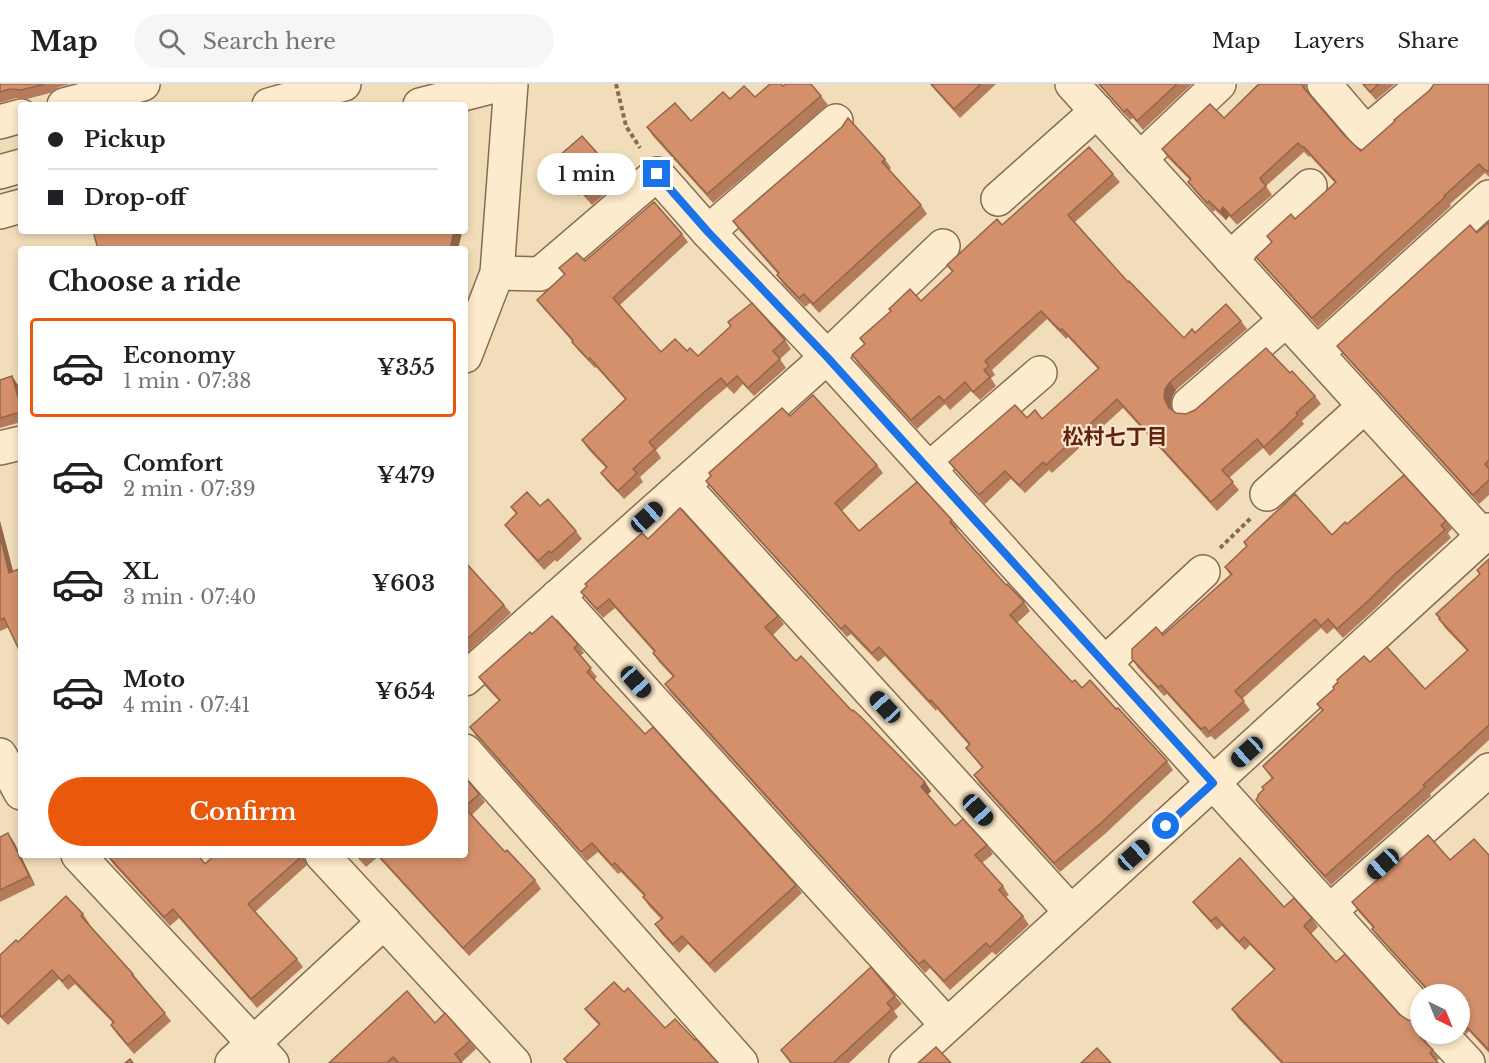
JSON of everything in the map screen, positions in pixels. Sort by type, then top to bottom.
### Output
[{"type":"street","points":[[75,102],[143,84]]},
{"type":"street","points":[[280,102],[344,84]]},
{"type":"street","points":[[432,102],[502,84]]},
{"type":"street","points":[[471,327],[497,273],[510,84]]},
{"type":"street","points":[[906,1063],[1486,533],[1365,406],[1072,84]]},
{"type":"street","points":[[1140,159],[1219,84]]},
{"type":"street","points":[[1324,84],[1366,133],[1424,84]]},
{"type":"street","points":[[998,199],[1097,111]]},
{"type":"street","points":[[0,122],[18,117]]},
{"type":"street","points":[[708,232],[836,121]]},
{"type":"street","points":[[0,172],[18,167]]},
{"type":"street","points":[[497,273],[540,274],[657,174],[708,232],[827,357],[1410,1000]]},
{"type":"street","points":[[1230,258],[1310,186]]},
{"type":"street","points":[[1317,353],[1489,197]]},
{"type":"street","points":[[0,212],[18,207]]},
{"type":"street","points":[[468,676],[827,357],[943,246]]},
{"type":"street","points":[[1189,404],[1286,320]]},
{"type":"street","points":[[929,469],[1040,373]]},
{"type":"street","points":[[1267,494],[1365,406]]},
{"type":"street","points":[[0,448],[18,444]]},
{"type":"street","points":[[683,485],[1071,912]]},
{"type":"street","points":[[1105,663],[1203,572]]},
{"type":"street","points":[[558,596],[947,1025]]},
{"type":"street","points":[[468,754],[741,1063]]},
{"type":"street","points":[[0,755],[18,788]]},
{"type":"street","points":[[1330,911],[1489,770]]},
{"type":"street","points":[[0,807],[18,796]]},
{"type":"street","points":[[81,858],[252,1056],[384,922]]},
{"type":"street","points":[[325,858],[514,1063]]},
{"type":"path","points":[[616,84],[626,126],[657,174]]},
{"type":"path","points":[[1203,572],[1208,560],[1265,504],[1267,494]]},
{"type":"building","points":[[0,84],[45,84],[0,92]]},
{"type":"building","points":[[770,84],[783,86],[811,84],[821,96],[707,194],[647,127],[675,103],[691,121],[723,92],[730,99],[744,86],[755,97]]},
{"type":"building","points":[[931,84],[981,84],[954,109]]},
{"type":"building","points":[[1099,84],[1177,84],[1137,121],[1127,109],[1124,112]]},
{"type":"building","points":[[1259,84],[1302,84],[1346,137],[1361,151],[1434,84],[1489,84],[1489,171],[1479,164],[1312,318],[1256,257],[1272,242],[1267,236],[1291,214],[1295,219],[1336,182],[1298,143],[1260,178],[1266,186],[1231,216],[1223,207],[1220,212],[1209,201],[1207,203],[1188,182],[1191,179],[1162,149],[1210,104],[1224,118]]},
{"type":"building","points":[[1363,84],[1379,84],[1370,92]]},
{"type":"building","points":[[848,118],[885,159],[882,162],[921,205],[813,304],[804,294],[799,298],[733,221],[842,127]]},
{"type":"building","points":[[582,136],[614,172],[586,196],[576,185],[573,188],[551,163]]},
{"type":"building","points":[[1089,147],[1113,174],[1068,215],[1128,282],[1184,338],[1192,329],[1195,333],[1226,304],[1241,321],[1170,382],[1165,389],[1164,398],[1169,408],[1176,413],[1186,414],[1195,410],[1266,348],[1315,396],[1264,447],[1257,439],[1222,470],[1233,482],[1211,502],[1117,399],[1046,465],[1043,462],[1019,485],[1005,471],[979,495],[949,462],[1015,405],[1027,418],[1035,410],[1042,419],[1099,368],[1062,329],[1060,330],[1041,311],[985,361],[989,366],[984,370],[990,377],[973,392],[965,382],[944,401],[939,396],[911,420],[852,355],[865,344],[860,338],[891,311],[889,309],[910,289],[921,301],[953,271],[947,265],[997,219],[1002,225]]},
{"type":"building","points":[[654,202],[682,234],[613,298],[661,352],[675,339],[687,351],[690,348],[698,356],[731,326],[728,322],[752,303],[785,340],[773,351],[780,359],[748,388],[737,376],[727,385],[721,378],[703,393],[649,442],[655,449],[633,469],[637,473],[618,491],[601,473],[607,467],[582,440],[626,399],[590,358],[589,360],[572,342],[573,340],[537,300],[565,274],[559,268],[577,253],[585,261]]},
{"type":"building","points":[[1489,222],[1489,460],[1485,464],[1489,469],[1489,480],[1473,495],[1337,346],[1470,225],[1477,233]]},
{"type":"building","points":[[94,234],[453,234],[451,246],[97,246]]},
{"type":"building","points":[[12,376],[18,397],[18,413],[0,418],[0,380]]},
{"type":"building","points":[[813,395],[877,465],[835,503],[859,531],[917,482],[952,520],[950,522],[956,529],[1024,602],[1010,615],[1072,682],[1075,680],[1082,688],[1090,680],[1167,761],[1100,824],[1054,863],[974,775],[983,767],[966,748],[970,744],[931,700],[930,702],[879,647],[872,653],[845,625],[841,629],[706,481],[711,476],[709,473],[782,408],[790,416]]},
{"type":"building","points":[[1404,475],[1446,521],[1441,525],[1445,530],[1337,629],[1328,619],[1321,626],[1315,619],[1235,691],[1244,701],[1209,732],[1205,727],[1201,729],[1161,685],[1158,687],[1132,659],[1132,649],[1156,627],[1163,635],[1232,574],[1225,567],[1247,546],[1244,542],[1295,494],[1332,535]]},
{"type":"building","points":[[527,492],[540,506],[548,499],[576,531],[538,561],[505,525],[517,513],[511,507]]},
{"type":"building","points":[[680,508],[778,616],[765,627],[796,661],[801,656],[852,711],[860,716],[925,782],[921,787],[955,826],[963,819],[987,845],[975,855],[1003,886],[999,890],[1023,916],[990,947],[986,943],[944,981],[924,960],[919,964],[665,684],[674,676],[609,599],[597,609],[581,592],[587,586],[585,584],[642,533],[648,539]]},
{"type":"building","points":[[0,536],[9,573],[18,569],[18,648],[4,618],[0,620]]},
{"type":"building","points":[[1489,559],[1489,725],[1423,785],[1425,787],[1325,876],[1256,800],[1264,789],[1262,787],[1273,778],[1263,766],[1323,710],[1317,704],[1334,689],[1337,680],[1364,656],[1370,662],[1387,647],[1425,689],[1468,650],[1436,614],[1480,574],[1477,570]]},
{"type":"building","points":[[468,565],[504,605],[468,638]]},
{"type":"building","points":[[552,616],[578,644],[574,648],[591,668],[587,672],[645,734],[653,727],[796,885],[709,964],[682,936],[673,944],[655,924],[663,918],[643,897],[645,895],[615,863],[612,865],[592,843],[581,852],[470,727],[500,700],[479,677],[530,632],[532,634]]},
{"type":"building","points":[[468,781],[479,794],[468,804]]},
{"type":"building","points":[[468,811],[505,852],[507,850],[535,880],[463,948],[381,858],[468,858]]},
{"type":"building","points":[[8,833],[18,858],[20,858],[29,876],[0,890],[0,837]]},
{"type":"building","points":[[1428,835],[1450,860],[1474,839],[1489,855],[1489,1050],[1470,1030],[1470,984],[1422,984],[1372,929],[1374,927],[1352,902]]},
{"type":"building","points":[[110,858],[200,858],[205,864],[212,858],[300,858],[248,904],[297,959],[251,999],[173,909],[164,917]]},
{"type":"building","points":[[1240,858],[1284,907],[1294,898],[1312,918],[1304,926],[1336,962],[1345,954],[1400,1015],[1410,1020],[1410,1044],[1427,1044],[1433,1050],[1430,1053],[1438,1063],[1283,1063],[1232,1009],[1275,969],[1244,937],[1239,942],[1216,917],[1211,921],[1193,902]]},
{"type":"building","points":[[66,896],[165,1013],[128,1045],[111,1025],[114,1022],[69,975],[62,981],[52,970],[2,1017],[0,1015],[0,955],[16,940],[18,942]]},
{"type":"building","points":[[871,967],[895,996],[887,1003],[892,1009],[833,1063],[792,1063],[781,1050]]},
{"type":"building","points":[[614,982],[624,992],[628,988],[665,1028],[675,1019],[718,1063],[568,1063],[564,1059],[600,1024],[585,1009]]},
{"type":"building","points":[[407,991],[435,1023],[445,1013],[470,1041],[455,1054],[462,1063],[399,1063],[393,1057],[387,1063],[329,1063]]},
{"type":"building","points":[[936,1047],[951,1063],[918,1063]]},
{"type":"building","points":[[1097,1048],[1111,1063],[1081,1063]]},
{"type":"district","name":"松村七丁目","points":[[1115,437]]},
{"type":"route","points":[[657,174],[708,232],[827,357],[1213,783],[1166,826]]}]
